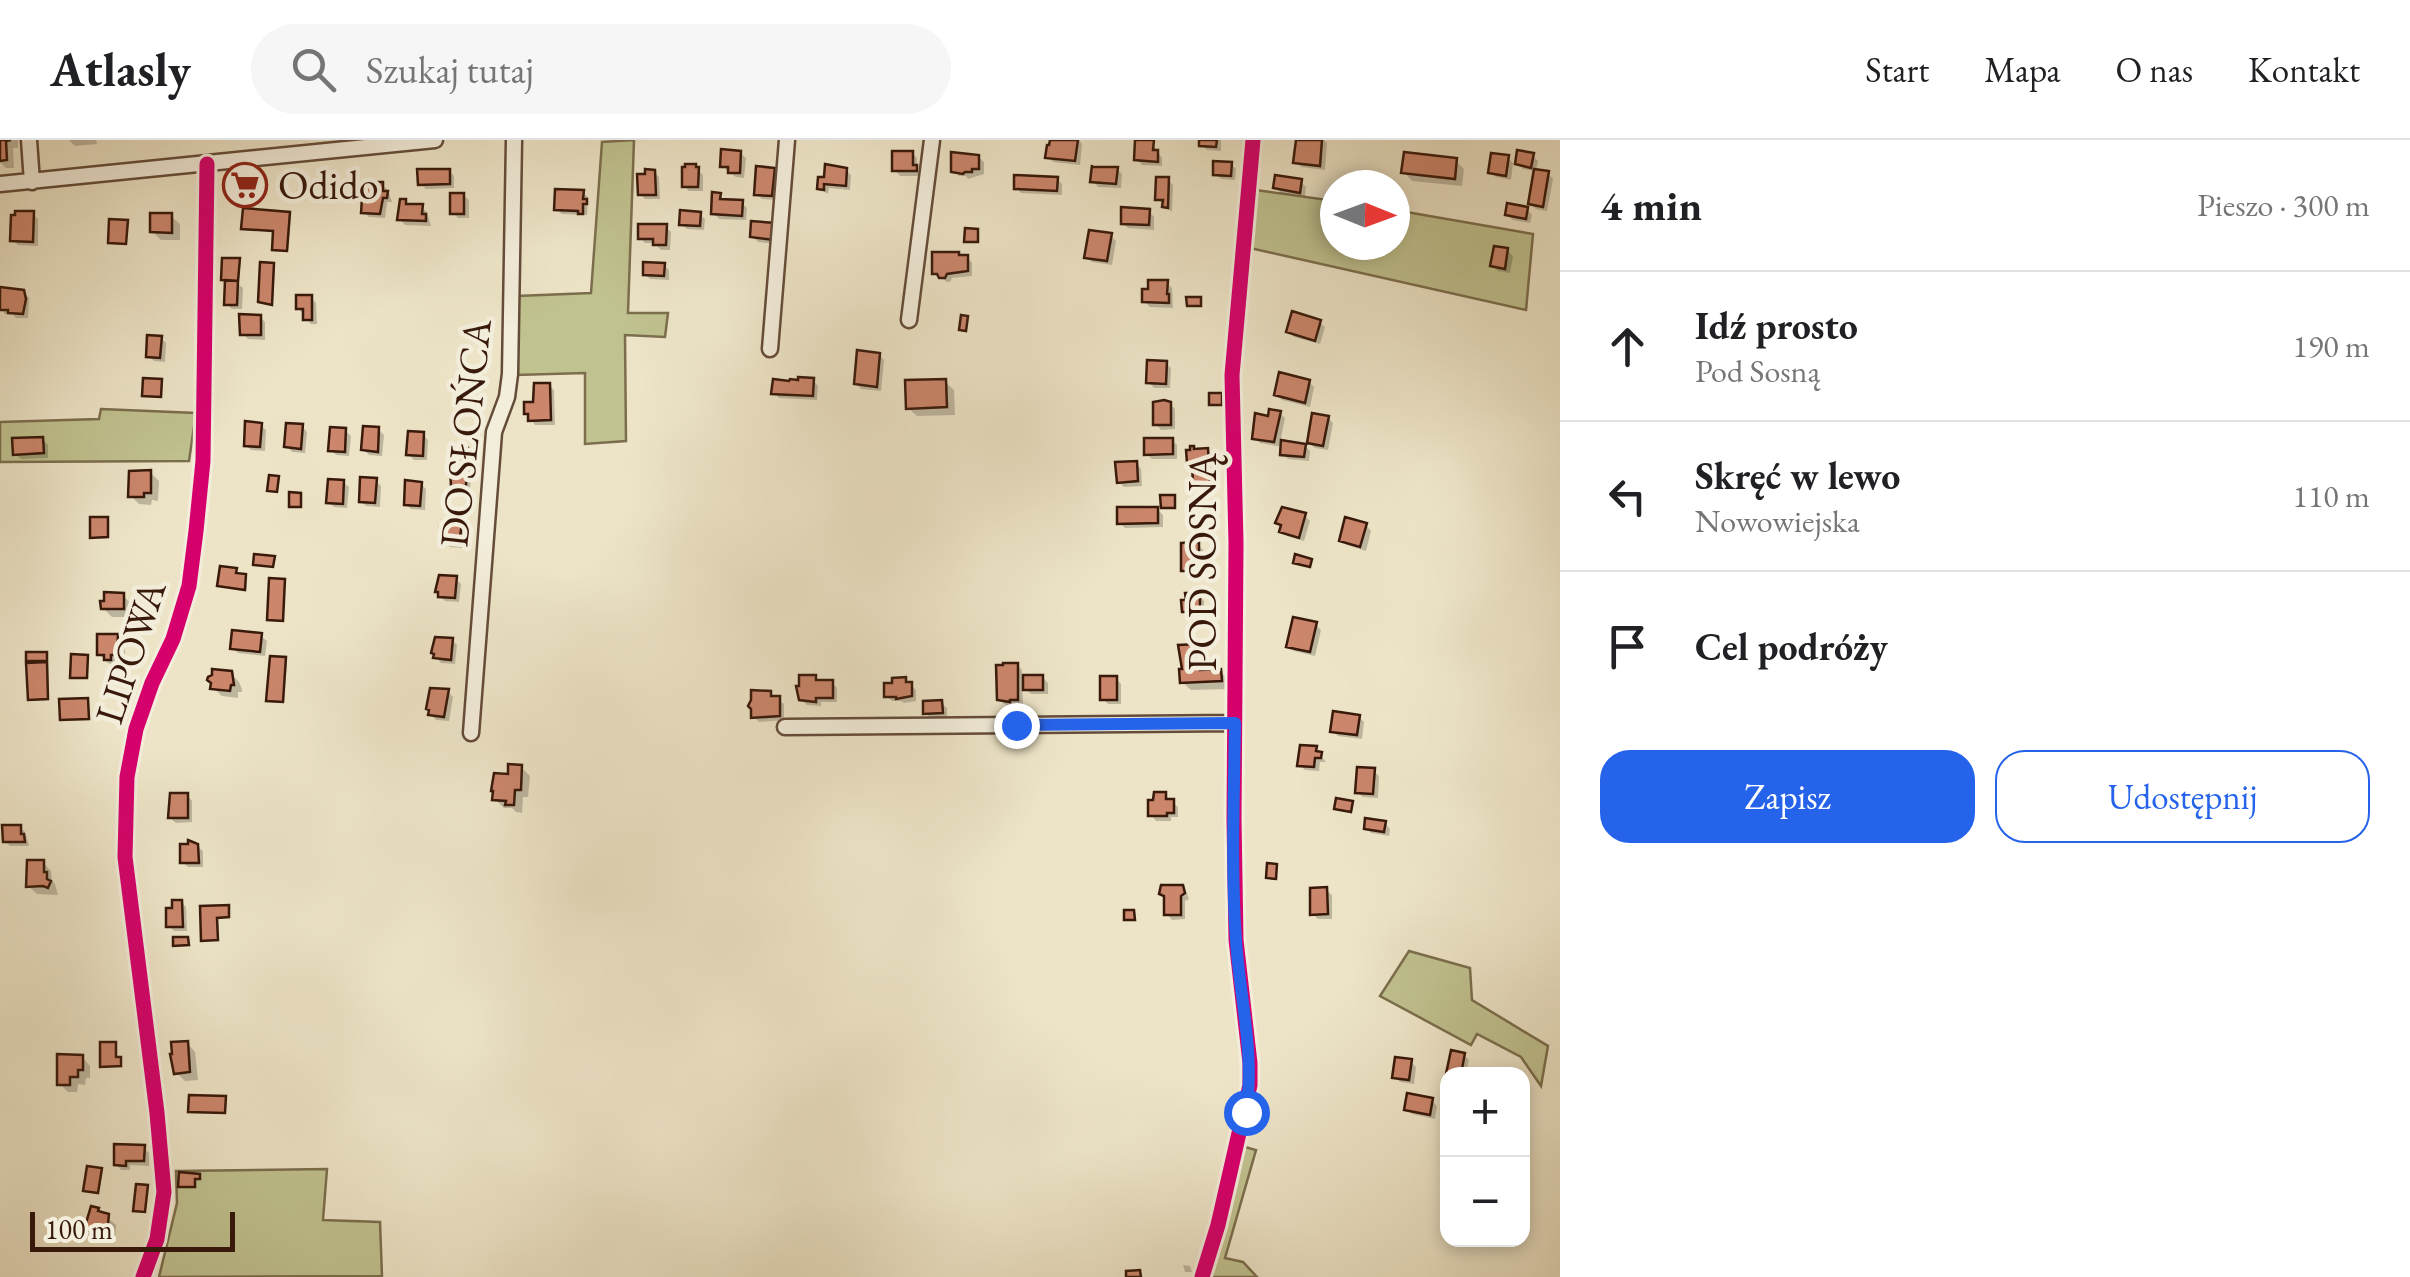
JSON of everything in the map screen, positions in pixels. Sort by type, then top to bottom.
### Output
[{"type":"street","points":[[29,140],[32,182]]},
{"type":"street","points":[[0,184],[435,140]]},
{"type":"street","name":"DO SŁOŃCA","points":[[471,733],[494,432],[507,397],[510,374],[514,140]]},
{"type":"street","points":[[770,349],[786,140]]},
{"type":"street","points":[[909,320],[932,140]]},
{"type":"street","name":"POD SOSNĄ","points":[[1202,1277],[1250,1086],[1236,940],[1232,375],[1253,140]]},
{"type":"street","name":"LIPOWA","points":[[143,1277],[157,1238],[164,1192],[158,1113],[125,857],[128,778],[136,730],[173,639],[189,586],[196,532],[203,461],[207,164]]},
{"type":"street","points":[[784,727],[1235,723]]},
{"type":"green space","points":[[634,140],[628,313],[668,313],[665,337],[625,335],[626,441],[585,444],[585,373],[516,375],[517,296],[591,293],[602,142]]},
{"type":"green space","points":[[1256,190],[1320,199],[1320,260],[1410,260],[1410,213],[1533,234],[1526,310],[1250,248]]},
{"type":"green space","points":[[101,409],[196,413],[189,461],[0,462],[0,422],[99,419]]},
{"type":"green space","points":[[1409,951],[1470,968],[1472,1000],[1548,1046],[1541,1086],[1521,1057],[1477,1034],[1471,1045],[1380,996]]},
{"type":"green space","points":[[1245,1147],[1256,1150],[1225,1258],[1243,1262],[1257,1277],[1208,1277]]},
{"type":"green space","points":[[327,1169],[323,1220],[380,1222],[382,1276],[159,1277],[177,1203],[176,1171]]},
{"type":"building","points":[[0,140],[11,140],[6,141],[7,160],[0,161]]},
{"type":"building","points":[[1050,140],[1078,140],[1075,161],[1045,158]]},
{"type":"building","points":[[1135,140],[1154,140],[1158,162],[1134,160]]},
{"type":"building","points":[[1199,140],[1217,140],[1216,147],[1199,146]]},
{"type":"building","points":[[1296,140],[1322,140],[1320,166],[1293,163]]},
{"type":"building","points":[[721,149],[741,151],[740,173],[728,173],[728,167],[720,167]]},
{"type":"building","points":[[1517,150],[1534,153],[1531,168],[1515,164]]},
{"type":"building","points":[[892,151],[913,151],[917,171],[892,171]]},
{"type":"building","points":[[951,152],[979,155],[979,169],[963,174],[951,172]]},
{"type":"building","points":[[1404,152],[1457,158],[1455,179],[1401,170]]},
{"type":"building","points":[[1491,153],[1509,155],[1506,176],[1488,173]]},
{"type":"building","points":[[1213,161],[1232,162],[1231,176],[1213,175]]},
{"type":"building","points":[[685,164],[699,167],[698,187],[682,187]]},
{"type":"building","points":[[825,164],[847,168],[846,186],[824,184],[824,190],[817,189],[818,177],[824,177]]},
{"type":"building","points":[[1092,165],[1118,167],[1116,184],[1090,182]]},
{"type":"building","points":[[756,166],[775,168],[772,196],[754,195]]},
{"type":"building","points":[[417,169],[450,169],[450,184],[418,185]]},
{"type":"building","points":[[645,169],[655,170],[656,195],[638,195],[637,174],[645,174]]},
{"type":"building","points":[[1534,169],[1549,171],[1543,207],[1528,204]]},
{"type":"building","points":[[1014,175],[1058,177],[1057,191],[1014,189]]},
{"type":"building","points":[[1275,175],[1302,179],[1300,193],[1273,188]]},
{"type":"building","points":[[1156,177],[1169,177],[1168,208],[1162,207],[1163,200],[1155,200]]},
{"type":"building","name":"Odido","points":[[234,178],[258,179],[257,191],[233,193]]},
{"type":"building","points":[[363,182],[383,182],[383,191],[388,191],[380,214],[361,213]]},
{"type":"building","points":[[555,189],[584,190],[587,204],[583,204],[583,214],[554,210]]},
{"type":"building","points":[[712,192],[721,193],[720,199],[743,200],[742,216],[711,214]]},
{"type":"building","points":[[450,193],[464,193],[464,214],[450,214]]},
{"type":"building","points":[[400,199],[406,199],[406,204],[423,204],[426,221],[397,220]]},
{"type":"building","points":[[1507,203],[1528,207],[1526,219],[1505,215]]},
{"type":"building","points":[[1121,207],[1150,209],[1149,225],[1121,224]]},
{"type":"building","points":[[243,208],[290,212],[287,251],[272,250],[273,231],[241,229]]},
{"type":"building","points":[[680,210],[701,212],[700,226],[679,225]]},
{"type":"building","points":[[15,211],[34,211],[33,242],[10,241],[11,215]]},
{"type":"building","points":[[150,213],[172,213],[172,233],[150,232]]},
{"type":"building","points":[[109,219],[128,220],[126,244],[108,243]]},
{"type":"building","points":[[751,221],[776,223],[775,240],[750,237]]},
{"type":"building","points":[[638,224],[667,224],[666,245],[653,245],[653,239],[638,239]]},
{"type":"building","points":[[965,228],[978,229],[978,242],[964,242]]},
{"type":"building","points":[[1089,230],[1112,233],[1107,261],[1084,258]]},
{"type":"building","points":[[1494,246],[1508,248],[1505,269],[1490,266]]},
{"type":"building","points":[[932,252],[968,255],[968,271],[939,278],[932,274]]},
{"type":"building","points":[[222,258],[240,258],[238,281],[221,280]]},
{"type":"building","points":[[260,262],[274,263],[272,305],[258,302]]},
{"type":"building","points":[[643,262],[665,263],[664,276],[643,275]]},
{"type":"building","points":[[225,280],[238,281],[237,305],[224,305]]},
{"type":"building","points":[[1148,280],[1168,280],[1169,303],[1142,302],[1142,289],[1148,289]]},
{"type":"building","points":[[0,287],[24,290],[23,314],[0,310]]},
{"type":"building","points":[[296,295],[312,295],[312,320],[303,320],[303,309],[296,309]]},
{"type":"building","points":[[1186,297],[1201,297],[1201,306],[1187,306]]},
{"type":"building","points":[[1292,311],[1321,320],[1315,341],[1286,332]]},
{"type":"building","points":[[239,314],[261,315],[261,335],[240,335]]},
{"type":"building","points":[[961,315],[968,316],[966,331],[959,330]]},
{"type":"building","points":[[147,335],[162,336],[160,358],[146,357]]},
{"type":"building","points":[[857,350],[880,353],[877,387],[854,384]]},
{"type":"building","points":[[1147,360],[1167,361],[1166,384],[1146,383]]},
{"type":"building","points":[[1279,372],[1310,380],[1305,403],[1274,395]]},
{"type":"building","points":[[143,378],[162,379],[161,397],[142,396]]},
{"type":"building","points":[[814,378],[813,396],[771,394],[773,379],[789,381]]},
{"type":"building","points":[[946,379],[947,407],[906,409],[905,380]]},
{"type":"building","points":[[534,383],[550,383],[551,420],[528,421],[528,414],[524,414],[524,402],[533,402]]},
{"type":"building","points":[[1209,393],[1222,393],[1222,405],[1209,405]]},
{"type":"building","points":[[1153,402],[1171,402],[1171,425],[1153,425]]},
{"type":"building","points":[[1269,409],[1281,411],[1274,442],[1252,439],[1255,413],[1268,416]]},
{"type":"building","points":[[1312,413],[1329,416],[1323,446],[1307,443]]},
{"type":"building","points":[[245,421],[262,423],[260,447],[244,446]]},
{"type":"building","points":[[286,423],[303,424],[301,449],[284,447]]},
{"type":"building","points":[[363,426],[379,427],[378,452],[361,450]]},
{"type":"building","points":[[330,427],[346,428],[345,452],[328,451]]},
{"type":"building","points":[[408,431],[424,432],[423,456],[406,455]]},
{"type":"building","points":[[43,437],[44,453],[13,455],[12,438]]},
{"type":"building","points":[[1144,438],[1173,438],[1173,454],[1144,455]]},
{"type":"building","points":[[1281,440],[1306,444],[1304,457],[1280,455]]},
{"type":"building","points":[[1190,446],[1208,448],[1210,484],[1193,485],[1192,463],[1187,463],[1186,450]]},
{"type":"building","points":[[449,447],[468,448],[466,486],[451,486]]},
{"type":"building","points":[[1137,461],[1138,481],[1117,483],[1115,462]]},
{"type":"building","points":[[151,470],[151,493],[128,497],[129,471]]},
{"type":"building","points":[[269,475],[279,476],[277,492],[267,491]]},
{"type":"building","points":[[360,477],[377,478],[375,503],[359,502]]},
{"type":"building","points":[[328,479],[344,480],[343,504],[326,503]]},
{"type":"building","points":[[405,480],[422,482],[420,506],[404,505]]},
{"type":"building","points":[[289,492],[301,493],[301,507],[289,507]]},
{"type":"building","points":[[1160,495],[1175,495],[1175,508],[1161,508]]},
{"type":"building","points":[[1117,507],[1158,507],[1158,523],[1117,524]]},
{"type":"building","points":[[1282,507],[1306,513],[1299,538],[1279,532],[1281,525],[1275,523]]},
{"type":"building","points":[[90,517],[108,517],[108,537],[90,538]]},
{"type":"building","points":[[1345,517],[1367,523],[1360,547],[1339,541]]},
{"type":"building","points":[[443,521],[462,523],[459,544],[442,543]]},
{"type":"building","points":[[1199,542],[1199,571],[1181,571],[1181,543]]},
{"type":"building","points":[[254,554],[275,556],[273,567],[253,565]]},
{"type":"building","points":[[1295,554],[1312,559],[1310,567],[1293,563]]},
{"type":"building","points":[[220,566],[237,568],[236,573],[246,574],[245,590],[217,586]]},
{"type":"building","points":[[439,575],[457,576],[455,598],[438,597],[435,592]]},
{"type":"building","points":[[269,578],[285,579],[283,621],[267,620]]},
{"type":"building","points":[[104,592],[124,593],[124,609],[101,609]]},
{"type":"building","points":[[1185,593],[1200,593],[1200,612],[1182,612]]},
{"type":"building","points":[[1293,617],[1317,622],[1310,652],[1286,647]]},
{"type":"building","points":[[232,630],[262,633],[260,652],[230,649]]},
{"type":"building","points":[[97,634],[118,634],[117,655],[111,655],[111,660],[97,655]]},
{"type":"building","points":[[435,637],[453,638],[451,660],[433,658]]},
{"type":"building","points":[[1199,644],[1200,670],[1221,669],[1222,681],[1180,683],[1178,645]]},
{"type":"building","points":[[26,652],[47,652],[47,661],[26,661]]},
{"type":"building","points":[[71,654],[88,655],[87,678],[70,678]]},
{"type":"building","points":[[270,656],[286,657],[283,702],[266,701]]},
{"type":"building","points":[[47,662],[48,699],[28,700],[26,663]]},
{"type":"building","points":[[1018,663],[1018,700],[997,700],[996,665]]},
{"type":"building","points":[[212,669],[232,671],[234,685],[230,691],[210,689],[207,680]]},
{"type":"building","points":[[799,675],[833,680],[833,698],[799,700]]},
{"type":"building","points":[[1023,675],[1043,675],[1043,690],[1023,690]]},
{"type":"building","points":[[1100,676],[1117,676],[1117,700],[1100,700]]},
{"type":"building","points":[[906,677],[906,682],[912,682],[912,696],[884,697],[884,683]]},
{"type":"building","points":[[430,688],[449,689],[444,717],[428,715]]},
{"type":"building","points":[[751,690],[771,691],[771,696],[780,696],[780,716],[751,718]]},
{"type":"building","points":[[88,698],[89,719],[60,720],[59,699]]},
{"type":"building","points":[[942,700],[943,713],[923,714],[923,701]]},
{"type":"building","points":[[1333,711],[1360,715],[1357,735],[1330,732]]},
{"type":"building","points":[[1300,745],[1317,746],[1316,751],[1322,752],[1321,758],[1315,758],[1314,767],[1297,766]]},
{"type":"building","points":[[508,764],[522,765],[521,790],[515,790],[514,805],[492,800],[494,773],[508,774]]},
{"type":"building","points":[[1357,767],[1375,768],[1373,794],[1355,793]]},
{"type":"building","points":[[1154,792],[1166,792],[1166,799],[1174,799],[1174,813],[1148,816],[1148,800],[1153,800]]},
{"type":"building","points":[[170,793],[188,793],[188,818],[168,818]]},
{"type":"building","points":[[1336,798],[1353,801],[1351,812],[1334,809]]},
{"type":"building","points":[[1365,818],[1386,821],[1384,832],[1364,829]]},
{"type":"building","points":[[2,825],[21,825],[25,842],[3,842]]},
{"type":"building","points":[[188,840],[198,844],[199,863],[180,863],[180,844],[188,844]]},
{"type":"building","points":[[27,860],[44,860],[44,872],[51,881],[48,888],[26,887]]},
{"type":"building","points":[[1267,863],[1277,864],[1276,879],[1266,878]]},
{"type":"building","points":[[1161,885],[1183,885],[1181,915],[1164,915]]},
{"type":"building","points":[[1327,887],[1328,914],[1310,915],[1310,888]]},
{"type":"building","points":[[172,900],[182,900],[183,927],[166,927],[166,908],[172,908]]},
{"type":"building","points":[[229,905],[229,917],[217,918],[218,940],[201,941],[200,906]]},
{"type":"building","points":[[1124,910],[1134,910],[1135,920],[1124,920]]},
{"type":"building","points":[[173,937],[188,937],[189,945],[173,946]]},
{"type":"building","points":[[188,1041],[190,1072],[174,1074],[171,1042]]},
{"type":"building","points":[[100,1042],[116,1042],[116,1057],[121,1057],[121,1066],[100,1067]]},
{"type":"building","points":[[1451,1050],[1465,1053],[1462,1067],[1447,1067]]},
{"type":"building","points":[[57,1054],[83,1055],[83,1070],[78,1070],[78,1077],[70,1077],[70,1085],[57,1085]]},
{"type":"building","points":[[1395,1057],[1412,1059],[1409,1080],[1392,1078]]},
{"type":"building","points":[[1407,1093],[1433,1098],[1430,1115],[1404,1110]]},
{"type":"building","points":[[189,1095],[226,1096],[225,1113],[188,1112]]},
{"type":"building","points":[[114,1144],[145,1145],[144,1161],[114,1165]]},
{"type":"building","points":[[87,1166],[102,1168],[98,1193],[83,1191]]},
{"type":"building","points":[[179,1172],[200,1174],[200,1179],[195,1179],[195,1187],[178,1187]]},
{"type":"building","points":[[136,1184],[148,1185],[145,1212],[133,1211]]},
{"type":"building","points":[[91,1206],[109,1214],[107,1233],[84,1230]]},
{"type":"building","points":[[1140,1270],[1141,1277],[1126,1277],[1126,1271]]},
{"type":"cycle path","points":[[1202,1277],[1250,1085],[1236,940],[1232,375],[1253,140]]},
{"type":"cycle path","points":[[143,1277],[157,1239],[164,1192],[125,857],[127,777],[136,729],[173,639],[189,586],[203,461],[207,164]]},
{"type":"place","name":"Odido","points":[[245,185]]},
{"type":"route","points":[[1016,725],[1235,723],[1236,940],[1250,1063],[1246,1112]]}]
